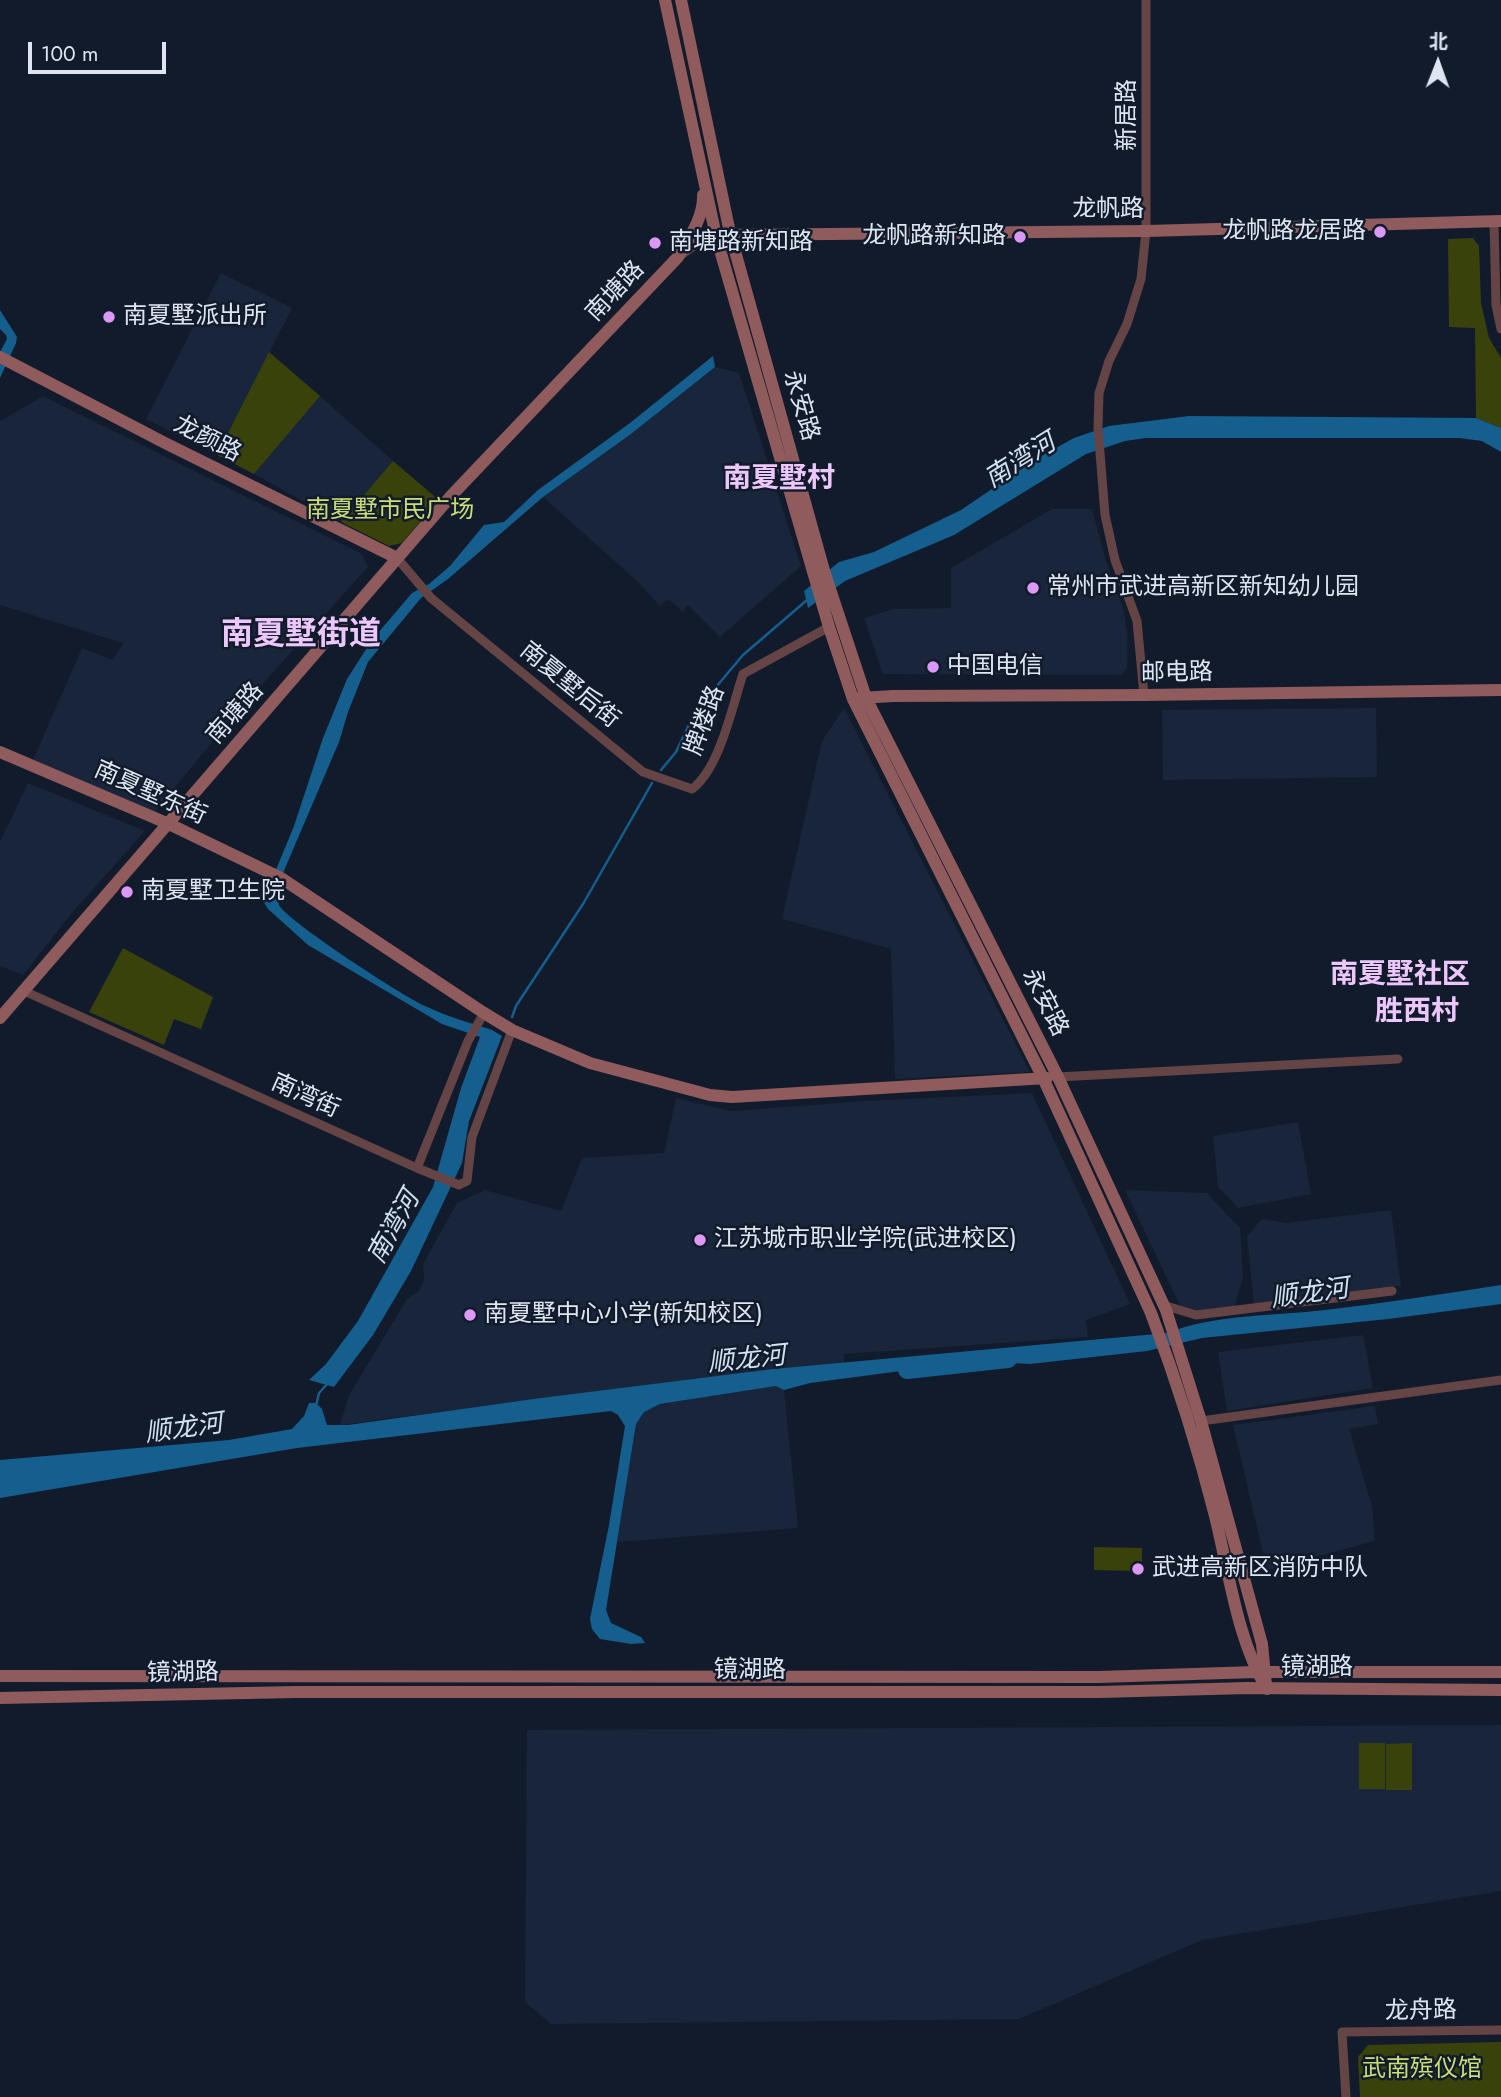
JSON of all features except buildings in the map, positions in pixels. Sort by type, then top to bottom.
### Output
[{"type":"street","name":"永安路","points":[[666,0],[716,236],[860,698],[1058,1077],[1164,1308],[1180,1350],[1201,1421],[1262,1644],[1261,1672]]},
{"type":"street","name":"永安路","points":[[681,0],[730,233],[821,578]]},
{"type":"street","name":"新居路","points":[[1144,695],[1137,621],[1115,560],[1105,515],[1098,428],[1099,393],[1109,361],[1137,296],[1146,231],[1146,0]]},
{"type":"street","points":[[678,257],[694,230],[704,203],[702,171]]},
{"type":"street","points":[[1497,221],[1496,305],[1501,329]]},
{"type":"street","name":"龙帆路","points":[[716,236],[730,233],[1146,231],[1497,221]]},
{"type":"street","name":"南塘路","points":[[0,1018],[461,486],[678,257],[701,241],[716,236]]},
{"type":"street","name":"龙颜路","points":[[0,357],[165,443],[397,558]]},
{"type":"street","name":"南夏墅后街","points":[[397,558],[431,598],[643,772],[692,789]]},
{"type":"street","name":"永安路","points":[[831,607],[829,626],[860,698],[1152,1313],[1214,1512],[1246,1644],[1267,1689]]},
{"type":"street","name":"牌楼路","points":[[692,789],[704,780],[743,674],[829,626]]},
{"type":"street","name":"邮电路","points":[[860,698],[893,695],[1501,690]]},
{"type":"street","name":"南夏墅东街","points":[[0,752],[169,824],[281,878],[481,1017],[590,1063],[710,1095],[732,1097],[1058,1077]]},
{"type":"street","name":"南湾街","points":[[24,991],[459,1185],[467,1181],[472,1137],[512,1030]]},
{"type":"street","points":[[417,1168],[468,1041],[481,1017]]},
{"type":"street","points":[[1058,1077],[1398,1059]]},
{"type":"street","points":[[1164,1308],[1196,1315],[1392,1291]]},
{"type":"street","points":[[1201,1421],[1501,1380]]},
{"type":"street","name":"镜湖路","points":[[0,1676],[1098,1676],[1261,1672],[1501,1672]]},
{"type":"street","name":"镜湖路","points":[[0,1698],[296,1692],[1501,1690]]},
{"type":"street","name":"龙舟路","points":[[1346,2097],[1342,2032],[1501,2030]]},
{"type":"shaded area","points":[[221,273],[292,308],[217,455],[146,419]]},
{"type":"shaded area","points":[[715,367],[739,373],[801,566],[720,637],[688,605],[683,612],[668,599],[660,606],[637,581],[543,497],[631,434]]},
{"type":"shaded area","points":[[43,396],[362,554],[368,567],[232,718],[153,814],[33,760],[82,648],[113,660],[123,643],[0,605],[0,421]]},
{"type":"shaded area","points":[[320,396],[393,461],[341,522],[254,474]]},
{"type":"shaded area","name":"常州市武进高新区新知幼儿园","points":[[1052,509],[1092,509],[1106,561],[1124,611],[1127,668],[1121,675],[883,674],[864,618],[893,609],[951,608],[951,568]]},
{"type":"shaded area","points":[[844,708],[1030,1072],[895,1079],[891,949],[782,919],[822,741]]},
{"type":"shaded area","points":[[1376,708],[1377,777],[1163,780],[1162,710]]},
{"type":"shaded area","points":[[28,783],[145,831],[71,914],[23,975],[0,966],[0,842]]},
{"type":"shaded area","points":[[1032,1093],[1130,1304],[1086,1320],[1088,1337],[844,1354],[844,1364],[773,1369],[340,1425],[349,1395],[407,1299],[419,1291],[424,1280],[423,1264],[457,1203],[485,1190],[561,1211],[582,1158],[664,1153],[676,1098],[731,1111]]},
{"type":"shaded area","points":[[1298,1122],[1311,1194],[1238,1208],[1218,1187],[1213,1136]]},
{"type":"shaded area","points":[[1125,1190],[1207,1193],[1240,1228],[1243,1277],[1234,1308],[1183,1312]]},
{"type":"shaded area","points":[[1391,1210],[1401,1286],[1254,1307],[1247,1236],[1262,1219],[1286,1223]]},
{"type":"shaded area","points":[[1363,1335],[1373,1388],[1227,1411],[1218,1352]]},
{"type":"shaded area","points":[[777,1386],[784,1390],[798,1528],[617,1542],[636,1424],[644,1412],[660,1404]]},
{"type":"shaded area","points":[[1375,1406],[1378,1424],[1349,1429],[1372,1506],[1375,1541],[1267,1570],[1233,1425]]},
{"type":"shaded area","points":[[1501,1725],[1501,1891],[1202,1940],[1019,2019],[551,2024],[525,2002],[527,1730]]},
{"type":"green space","points":[[1473,238],[1479,246],[1481,303],[1489,338],[1501,358],[1501,428],[1476,418],[1475,328],[1449,327],[1448,239]]},
{"type":"green space","points":[[269,352],[320,396],[254,474],[217,455]]},
{"type":"green space","name":"南夏墅市民广场","points":[[393,461],[439,500],[402,543],[389,546],[341,522]]},
{"type":"green space","points":[[123,948],[213,997],[201,1029],[174,1019],[164,1045],[89,1012]]},
{"type":"green space","points":[[1094,1547],[1142,1548],[1142,1571],[1094,1570]]},
{"type":"green space","points":[[1359,1743],[1385,1743],[1385,1789],[1359,1789]]},
{"type":"green space","points":[[1412,1743],[1412,1790],[1386,1790],[1386,1744]]},
{"type":"green space","name":"武南殡仪馆","points":[[1501,2042],[1501,2097],[1360,2097],[1358,2057],[1368,2045]]},
{"type":"water","points":[[0,310],[17,337],[0,378],[0,352],[7,339],[0,329]]},
{"type":"water","points":[[713,356],[715,367],[631,434],[543,497],[448,579],[421,598],[368,662],[339,742],[283,873],[278,893],[279,905],[302,926],[413,1000],[502,1036],[469,1121],[462,1163],[411,1271],[373,1335],[334,1387],[309,1380],[326,1364],[358,1321],[433,1187],[461,1088],[480,1037],[442,1024],[308,945],[268,909],[263,901],[294,826],[323,738],[347,679],[372,640],[412,593],[429,584],[450,566],[484,525],[504,522],[538,490],[630,423]]},
{"type":"water","points":[[1189,416],[1476,418],[1501,428],[1501,452],[1482,441],[1459,438],[1146,438],[1125,441],[1086,454],[954,535],[845,581],[808,608],[804,591],[839,562],[874,552],[961,510],[1036,459],[1074,438],[1109,426]]},
{"type":"water","points":[[1501,1285],[1501,1304],[1388,1319],[1202,1338],[1147,1351],[1030,1364],[977,1361],[810,1383],[784,1390],[776,1386],[660,1404],[644,1412],[636,1424],[606,1610],[611,1623],[641,1637],[645,1643],[631,1644],[600,1639],[592,1629],[590,1619],[625,1426],[618,1415],[611,1411],[297,1448],[0,1498],[0,1460],[229,1440],[292,1429],[304,1416],[309,1403],[316,1403],[322,1409],[327,1425],[348,1425],[773,1369],[1167,1333],[1225,1319],[1347,1307]]},
{"type":"waterway","name":"南湾河","points":[[661,770],[676,752],[695,712],[743,655],[807,600]]},
{"type":"waterway","name":"南湾河","points":[[512,1017],[516,1006],[583,904],[652,783]]},
{"type":"waterway","name":"顺龙河","points":[[907,1370],[1008,1359]]},
{"type":"waterway","name":"南湾河","points":[[316,1406],[319,1393],[329,1382]]},
{"type":"place","name":"龙帆路龙居路","points":[[1380,232]]},
{"type":"place","name":"龙帆路新知路","points":[[1020,237]]},
{"type":"place","name":"南塘路新知路","points":[[655,243]]},
{"type":"place","name":"南夏墅派出所","points":[[109,317]]},
{"type":"place","name":"常州市武进高新区新知幼儿园","points":[[1033,588]]},
{"type":"place","name":"中国电信","points":[[933,667]]},
{"type":"place","name":"南夏墅卫生院","points":[[127,892]]},
{"type":"place","name":"江苏城市职业学院(武进校区)","points":[[700,1240]]},
{"type":"place","name":"南夏墅中心小学(新知校区)","points":[[470,1315]]},
{"type":"place","name":"武进高新区消防中队","points":[[1138,1569]]},
{"type":"district","name":"南夏墅村","points":[[779,480]]},
{"type":"district","name":"南夏墅街道","points":[[301,636]]},
{"type":"district","name":"南夏墅社区","points":[[1400,976]]},
{"type":"district","name":"胜西村","points":[[1417,1013]]}]
